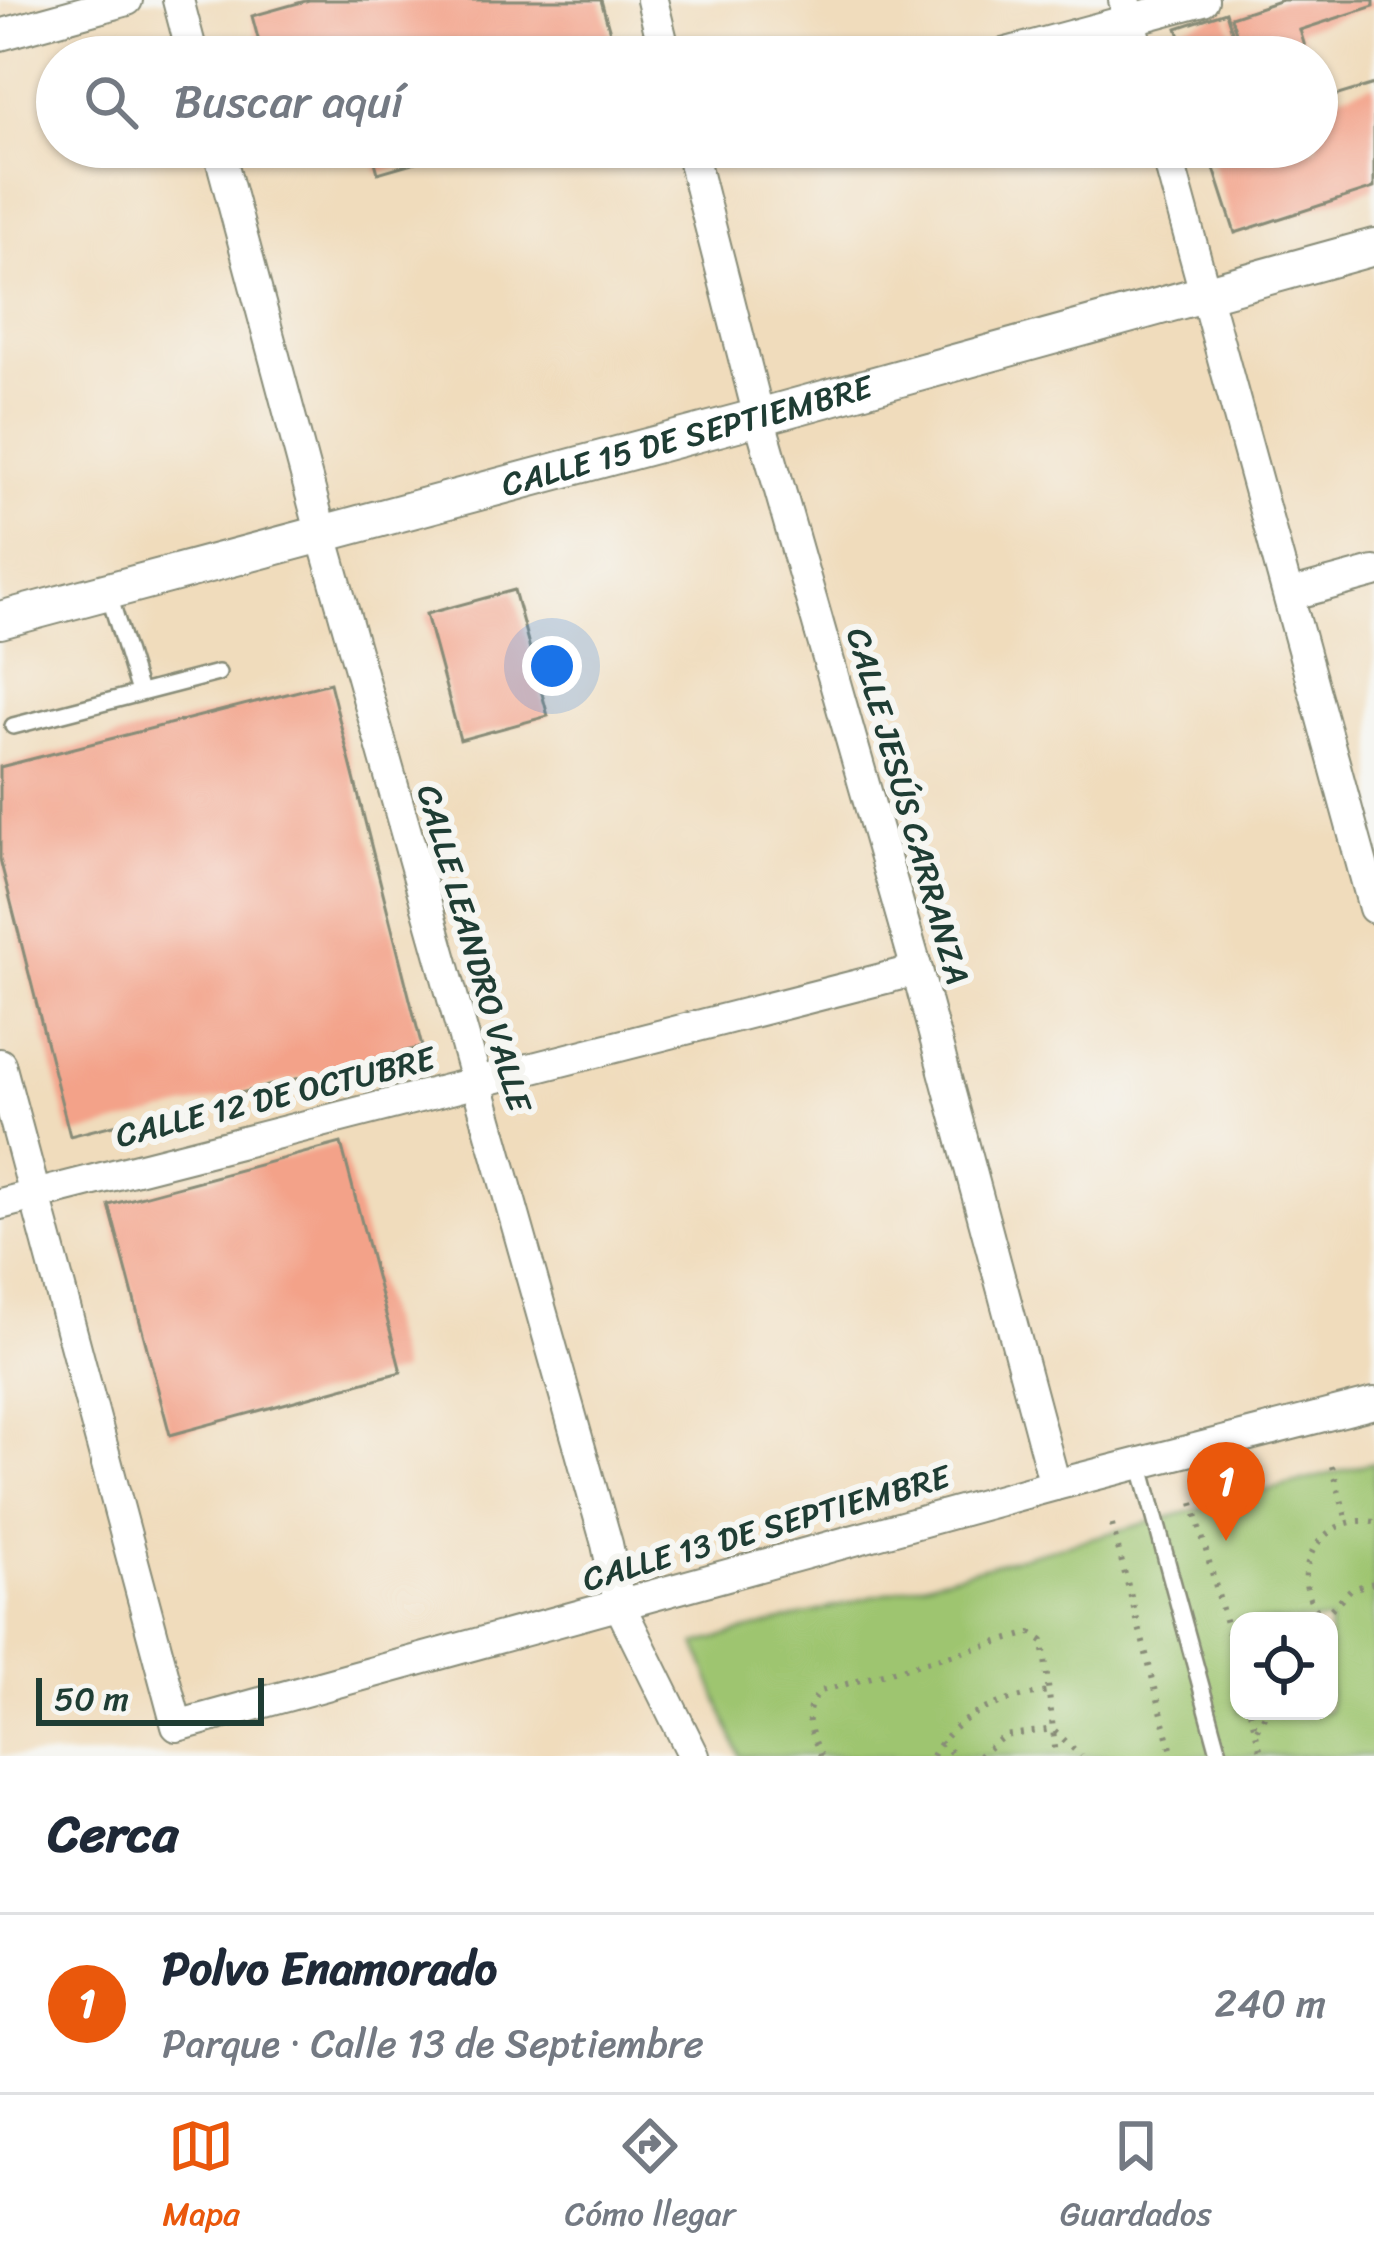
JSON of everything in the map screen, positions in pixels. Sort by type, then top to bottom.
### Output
[{"type":"street","points":[[0,35],[127,0]]},
{"type":"street","points":[[178,0],[188,36]]},
{"type":"street","points":[[652,0],[661,36]]},
{"type":"street","points":[[1052,36],[1127,10],[1203,0]]},
{"type":"street","name":"CALLE LEANDRO VALLE","points":[[224,168],[322,535],[607,1544],[620,1606],[694,1756]]},
{"type":"street","name":"CALLE JESÚS CARRANZA","points":[[695,168],[1054,1485]]},
{"type":"street","points":[[1171,168],[1367,856],[1374,908]]},
{"type":"street","name":"CALLE 15 DE SEPTIEMBRE","points":[[0,620],[760,418],[1374,247]]},
{"type":"street","points":[[1289,595],[1374,572]]},
{"type":"street","name":"CALLE 12 DE OCTUBRE","points":[[0,1204],[917,970]]},
{"type":"street","points":[[0,1064],[38,1194]]},
{"type":"street","name":"CALLE 13 DE SEPTIEMBRE","points":[[38,1194],[177,1726],[1054,1485],[1374,1403]]},
{"type":"lane","points":[[108,591],[139,692]]},
{"type":"lane","points":[[13,726],[218,674]]},
{"type":"lane","points":[[1140,1463],[1220,1756]]},
{"type":"path","points":[[1332,1466],[1347,1521]]},
{"type":"path","points":[[1193,1503],[1230,1638]]},
{"type":"path","points":[[1317,1612],[1307,1594],[1308,1558],[1330,1529],[1347,1521],[1374,1522]]},
{"type":"path","points":[[1112,1525],[1173,1756]]},
{"type":"path","points":[[1328,1612],[1351,1589],[1374,1583]]},
{"type":"path","points":[[821,1756],[807,1718],[809,1703],[821,1691],[1039,1634],[1056,1756]]},
{"type":"path","points":[[932,1756],[968,1716],[1013,1697],[1049,1692]]},
{"type":"path","points":[[1252,1720],[1262,1756]]},
{"type":"path","points":[[1255,1731],[1262,1720]]},
{"type":"path","points":[[979,1756],[1004,1736],[1053,1729]]},
{"type":"path","points":[[1053,1729],[1081,1756]]},
{"type":"path","points":[[939,1743],[956,1756]]},
{"type":"green space","points":[[1374,1462],[1374,1756],[740,1756],[696,1644]]},
{"type":"building","points":[[309,0],[601,0],[611,36],[257,36],[252,16]]},
{"type":"building","points":[[1282,0],[1374,0],[1374,6],[1300,30],[1302,36],[1237,36],[1231,17]]},
{"type":"building","points":[[1226,12],[1233,36],[1180,36],[1177,28]]},
{"type":"building","points":[[1374,84],[1374,188],[1235,233],[1214,168],[1338,168],[1338,95]]},
{"type":"building","points":[[514,590],[548,716],[460,740],[426,614]]},
{"type":"building","points":[[330,683],[422,1047],[70,1136],[0,859],[0,767]]},
{"type":"building","points":[[341,1143],[401,1372],[170,1435],[109,1205]]},
{"type":"place","name":"Polvo Enamorado","points":[[1226,1541]]}]
